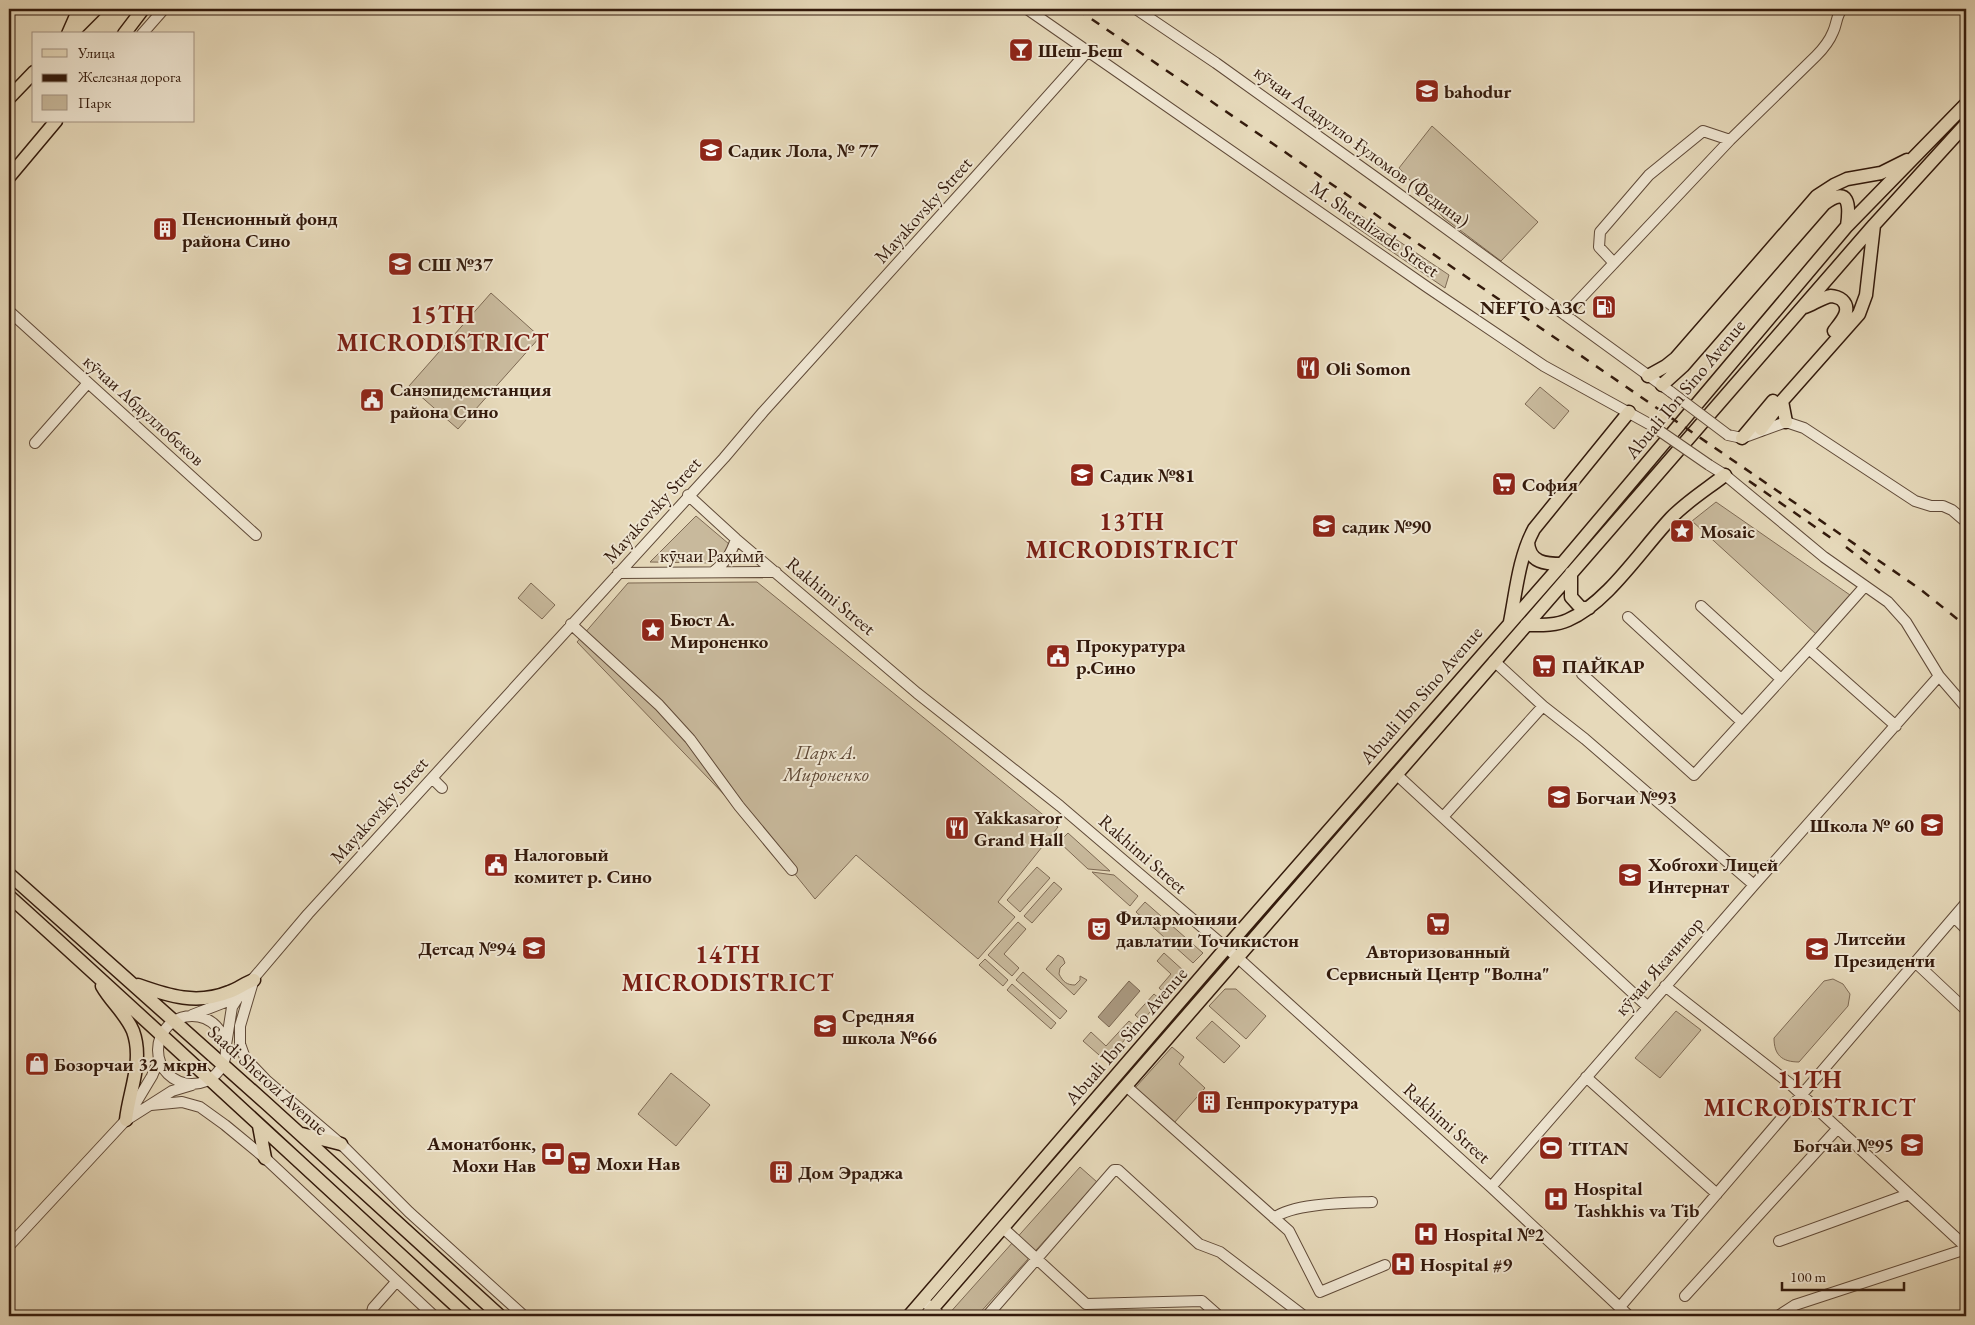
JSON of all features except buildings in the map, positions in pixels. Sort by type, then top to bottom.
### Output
[{"type":"main road","points":[[74,32],[79,9]]},
{"type":"main road","points":[[74,32],[96,9]]},
{"type":"main road","points":[[126,32],[143,9]]},
{"type":"main road","points":[[9,98],[32,74]]},
{"type":"main road","name":"Abuali Ibn Sino Avenue","points":[[909,1316],[931,1310],[1003,1228],[1526,625],[1567,568],[1847,226],[1966,104]]},
{"type":"main road","points":[[9,177],[55,122]]},
{"type":"main road","name":"Abuali Ibn Sino Avenue","points":[[931,1310],[1226,948],[1510,622],[1567,568],[1966,124]]},
{"type":"main road","points":[[1648,376],[1676,358],[1817,196],[1847,179],[1882,173],[1916,156]]},
{"type":"main road","points":[[1666,389],[1683,366],[1824,204],[1833,197],[1840,196],[1846,199],[1849,204],[1847,226]]},
{"type":"main road","points":[[1761,429],[1782,401],[1859,314],[1866,294],[1874,225]]},
{"type":"main road","points":[[1742,438],[1843,320],[1846,311],[1841,299],[1832,296],[1801,309]]},
{"type":"main road","points":[[1782,401],[1786,422]]},
{"type":"main road","points":[[1510,622],[1520,566],[1528,540],[1534,529],[1629,412]]},
{"type":"main road","points":[[1526,625],[1545,625],[1566,621],[1589,608],[1605,593],[1672,516],[1725,475]]},
{"type":"main road","points":[[1528,540],[1532,557],[1540,562],[1567,568],[1571,597],[1581,608],[1589,608]]},
{"type":"main road","name":"Saadi Sherozi Avenue","points":[[9,874],[299,1133],[500,1316]]},
{"type":"main road","name":"Saadi Sherozi Avenue","points":[[9,896],[162,1033],[259,1126],[467,1316]]},
{"type":"main road","points":[[94,973],[133,1032],[137,1051],[137,1068],[128,1100],[126,1121]]},
{"type":"main road","points":[[130,982],[169,996],[207,999],[232,991],[254,980]]},
{"type":"main road","points":[[259,1126],[264,1158]]},
{"type":"main road","points":[[299,1133],[341,1144]]},
{"type":"street","points":[[144,32],[164,9]]},
{"type":"street","points":[[1027,9],[1088,51]]},
{"type":"street","name":"кӯчаи Асадулло Ғуломов (Федина)","points":[[1136,9],[1350,158],[1728,435],[1742,438]]},
{"type":"street","points":[[1565,315],[1730,140],[1827,44],[1834,30],[1838,13],[1842,9]]},
{"type":"street","name":"M. Sheralizade Street","points":[[1088,51],[1544,366],[1651,425],[1725,475]]},
{"type":"street","name":"Mayakovsky Street","points":[[223,1066],[232,1007],[241,993],[254,980],[308,914],[978,176],[1088,51]]},
{"type":"street","points":[[1614,263],[1598,247],[1600,232],[1649,175],[1703,131],[1730,140]]},
{"type":"street","name":"кӯчаи Абдуллобеков","points":[[9,311],[87,384],[256,535]]},
{"type":"street","points":[[36,443],[87,384]]},
{"type":"street","points":[[1742,438],[1761,429],[1786,422],[1804,428],[1916,501],[1948,508],[1966,522]]},
{"type":"street","points":[[1725,475],[1824,557],[1888,602],[1906,622],[1940,676],[1965,706]]},
{"type":"street","name":"Rakhimi Street","points":[[688,495],[736,539],[917,693],[1110,844],[1491,1187],[1629,1316]]},
{"type":"street","points":[[713,572],[724,564],[731,554],[736,539]]},
{"type":"street","name":"кӯчаи Раҳимӣ","points":[[618,573],[776,572]]},
{"type":"street","points":[[1582,674],[1694,775],[1865,586]]},
{"type":"street","points":[[1701,606],[1781,679]]},
{"type":"street","points":[[1628,617],[1742,722]]},
{"type":"street","points":[[571,624],[659,705],[690,739],[739,806],[792,870]]},
{"type":"street","points":[[1809,649],[1896,726]]},
{"type":"street","points":[[1494,661],[1543,706],[1754,885]]},
{"type":"street","name":"кӯчаи Якачинор","points":[[1491,1187],[1665,986],[1940,676]]},
{"type":"street","points":[[1443,817],[1543,706]]},
{"type":"street","points":[[1396,774],[1648,1007]]},
{"type":"street","points":[[432,778],[442,788]]},
{"type":"street","points":[[1619,1308],[1966,903]]},
{"type":"street","points":[[1954,917],[1966,928]]},
{"type":"street","points":[[1915,962],[1966,1010]]},
{"type":"street","points":[[254,980],[240,1026],[240,1044],[245,1058],[266,1080],[341,1144],[409,1212],[524,1316]]},
{"type":"street","points":[[1665,986],[1802,1094],[1966,1248],[1795,1305],[1778,1316]]},
{"type":"street","name":"Mayakovsky Street","points":[[173,1020],[228,1001],[241,993]]},
{"type":"street","points":[[190,1015],[210,1020],[220,1031],[226,1045]]},
{"type":"street","points":[[173,1020],[162,1033],[157,1050],[159,1059],[169,1075],[178,1081],[187,1084],[197,1084]]},
{"type":"street","points":[[9,1246],[126,1121],[152,1076],[159,1059]]},
{"type":"street","points":[[126,1121],[172,1091],[211,1079],[223,1066]]},
{"type":"street","points":[[1586,1077],[1717,1194]]},
{"type":"street","points":[[1126,1086],[1289,1231],[1320,1292],[1385,1265]]},
{"type":"street","points":[[150,1105],[182,1102],[200,1107],[225,1125],[264,1158],[434,1316]]},
{"type":"street","points":[[1685,1296],[1838,1128]]},
{"type":"street","points":[[987,1316],[1114,1170],[1118,1170],[1199,1244],[1220,1252],[1304,1316]]},
{"type":"street","points":[[1779,1241],[1909,1194]]},
{"type":"street","points":[[1274,1218],[1281,1212],[1335,1204],[1372,1202]]},
{"type":"street","points":[[1003,1228],[1086,1304],[1202,1301],[1219,1316]]},
{"type":"street","points":[[371,1316],[373,1308],[396,1282]]},
{"type":"green space","points":[[1432,126],[1538,222],[1501,261],[1444,218],[1399,168]]},
{"type":"green space","points":[[1357,213],[1449,275],[1445,288],[1350,223]]},
{"type":"green space","points":[[491,293],[540,337],[458,429],[409,386]]},
{"type":"green space","points":[[1540,387],[1569,411],[1554,429],[1525,404]]},
{"type":"green space","points":[[1716,502],[1850,595],[1816,634],[1692,521]]},
{"type":"green space","points":[[696,516],[729,544],[723,561],[715,563],[650,562]]},
{"type":"green space","name":"Парк А. Мироненко","points":[[757,582],[1058,827],[998,902],[1015,917],[978,959],[856,855],[815,899],[764,836],[577,642],[628,583]]},
{"type":"green space","points":[[531,583],[555,605],[542,619],[518,598]]},
{"type":"green space","points":[[1068,833],[1110,871],[1088,869],[1059,842]]},
{"type":"green space","points":[[1037,867],[1050,878],[1020,912],[1007,900]]},
{"type":"green space","points":[[1092,872],[1114,875],[1138,896],[1130,906]]},
{"type":"green space","points":[[1054,882],[1062,889],[1032,923],[1024,916]]},
{"type":"green space","points":[[1145,902],[1203,953],[1193,963],[1136,912]]},
{"type":"green space","points":[[1018,922],[1026,929],[1004,954],[1019,968],[1012,976],[988,955]]},
{"type":"green space","points":[[1164,953],[1185,972],[1166,994],[1159,988],[1171,974],[1157,961]]},
{"type":"green space","points":[[1058,955],[1063,958],[1065,963],[1060,968],[1059,974],[1067,984],[1075,985],[1080,980],[1080,976],[1087,980],[1074,995],[1046,969]]},
{"type":"green space","points":[[985,959],[1008,980],[1003,986],[979,965]]},
{"type":"green space","points":[[1023,972],[1067,1011],[1060,1019],[1016,980]]},
{"type":"green space","points":[[1833,979],[1843,984],[1850,994],[1848,1006],[1799,1062],[1784,1059],[1777,1053],[1774,1038],[1824,981]]},
{"type":"green space","points":[[1012,984],[1056,1023],[1051,1029],[1007,990]]},
{"type":"green space","points":[[1225,989],[1236,989],[1266,1016],[1246,1039],[1209,1006]]},
{"type":"green space","points":[[1154,994],[1161,1000],[1142,1021],[1135,1015]]},
{"type":"green space","points":[[1676,1011],[1701,1030],[1660,1078],[1635,1058]]},
{"type":"green space","points":[[1129,1021],[1136,1027],[1106,1061],[1083,1041],[1091,1032],[1106,1046]]},
{"type":"green space","points":[[1212,1021],[1240,1046],[1224,1063],[1196,1038]]},
{"type":"green space","points":[[1172,1047],[1184,1057],[1179,1064],[1205,1088],[1174,1123],[1135,1088]]},
{"type":"green space","points":[[671,1073],[710,1105],[676,1146],[638,1114]]},
{"type":"green space","points":[[1080,1167],[1097,1182],[977,1316],[947,1316]]},
{"type":"shaded area","points":[[1129,981],[1140,991],[1109,1027],[1098,1017]]},
{"type":"railway","points":[[1077,9],[1920,589],[1966,626]]},
{"type":"railway","points":[[1749,481],[1831,538]]},
{"type":"railway","points":[[1846,547],[1880,573]]},
{"type":"place","name":"Шеш-Беш","points":[[1021,50]]},
{"type":"place","name":"bahodur","points":[[1427,91]]},
{"type":"place","name":"Садик Лола, № 77","points":[[711,150]]},
{"type":"place","name":"Пенсионный фонд района Сино","points":[[165,229]]},
{"type":"place","name":"СШ №37","points":[[400,264]]},
{"type":"place","name":"NEFTO АЗС","points":[[1604,307]]},
{"type":"place","name":"Oli Somon","points":[[1308,368]]},
{"type":"place","name":"Санэпидемстанция района Сино","points":[[372,400]]},
{"type":"place","name":"Садик №81","points":[[1082,475]]},
{"type":"place","name":"София","points":[[1504,484]]},
{"type":"place","name":"садик №90","points":[[1324,526]]},
{"type":"place","name":"Mosaic","points":[[1682,531]]},
{"type":"place","name":"Бюст А. Мироненко","points":[[653,630]]},
{"type":"place","name":"Прокуратура р.Сино","points":[[1058,656]]},
{"type":"place","name":"ПАЙКАР","points":[[1544,666]]},
{"type":"place","name":"Богчаи №93","points":[[1559,797]]},
{"type":"place","name":"Школа № 60","points":[[1932,825]]},
{"type":"place","name":"Yakkasaror Grand Hall","points":[[957,828]]},
{"type":"place","name":"Налоговый комитет р. Сино","points":[[496,865]]},
{"type":"place","name":"Хобгохи Лицей Интернат","points":[[1630,875]]},
{"type":"place","name":"Авторизованный Сервисный Центр \"Волна\"","points":[[1438,924]]},
{"type":"place","name":"Филармонияи давлатии Точикистон","points":[[1099,929]]},
{"type":"place","name":"Детсад №94","points":[[534,948]]},
{"type":"place","name":"Литсейи Президенти","points":[[1817,949]]},
{"type":"place","name":"Средняя школа №66","points":[[825,1026]]},
{"type":"place","name":"Бозорчаи 32 мкрн","points":[[37,1064]]},
{"type":"place","name":"Генпрокуратура","points":[[1209,1102]]},
{"type":"place","name":"Богчаи №95","points":[[1912,1145]]},
{"type":"place","name":"TITAN","points":[[1551,1148]]},
{"type":"place","name":"Амонатбонк, Мохи Нав","points":[[553,1154]]},
{"type":"place","name":"Мохи Нав","points":[[579,1163]]},
{"type":"place","name":"Дом Эраджа","points":[[781,1172]]},
{"type":"place","name":"Hospital Tashkhis va Tib","points":[[1556,1199]]},
{"type":"place","name":"Hospital №2","points":[[1426,1234]]},
{"type":"place","name":"Hospital #9","points":[[1403,1264]]},
{"type":"district","name":"15TH MICRODISTRICT","points":[[443,328]]},
{"type":"district","name":"13TH MICRODISTRICT","points":[[1132,535]]},
{"type":"district","name":"14TH MICRODISTRICT","points":[[728,968]]},
{"type":"district","name":"11TH MICRODISTRICT","points":[[1810,1093]]}]
